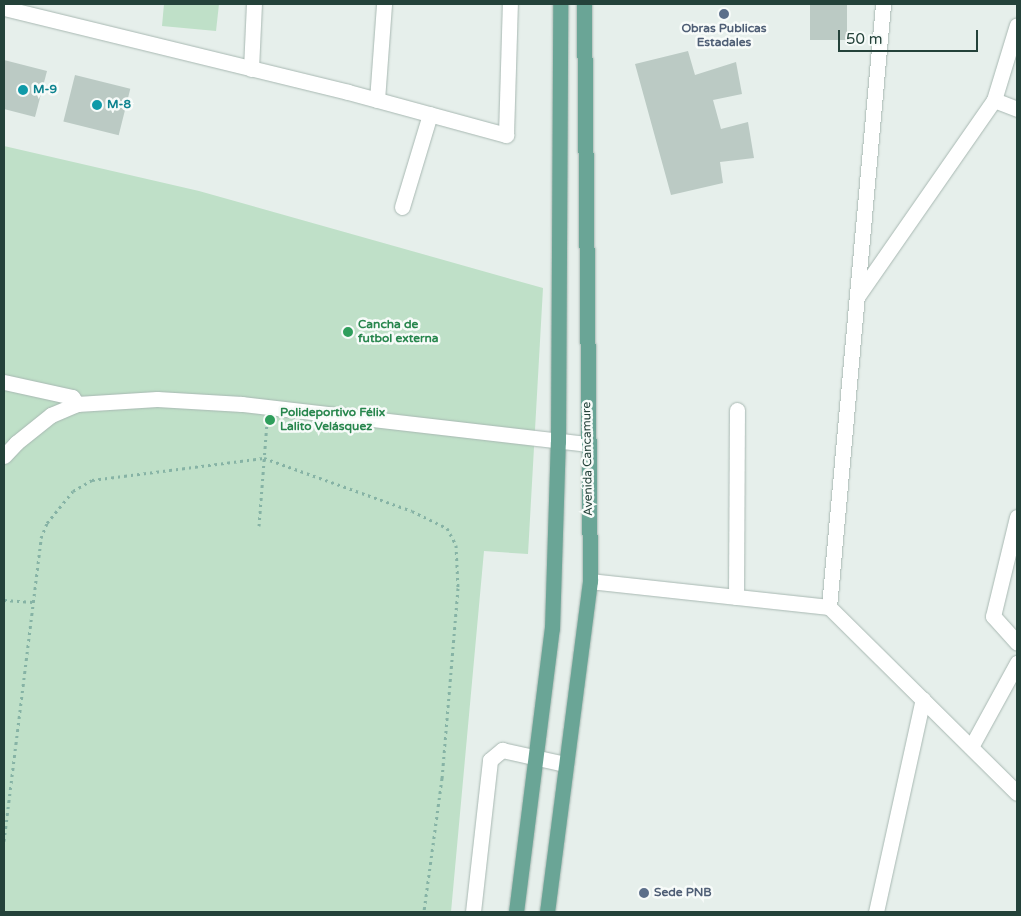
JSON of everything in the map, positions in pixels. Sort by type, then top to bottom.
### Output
[{"type":"main road","points":[[516,912],[552,628],[558,442],[560,4]]},
{"type":"main road","name":"Avenida Cancamure","points":[[546,912],[590,581],[584,4]]},
{"type":"street","points":[[251,69],[254,4]]},
{"type":"street","points":[[377,100],[384,4]]},
{"type":"street","points":[[4,8],[377,100],[506,135],[510,4]]},
{"type":"street","points":[[829,607],[883,4]]},
{"type":"street","points":[[857,298],[994,100],[1017,25]]},
{"type":"street","points":[[994,100],[1017,109]]},
{"type":"street","points":[[402,207],[430,114]]},
{"type":"street","points":[[4,382],[72,397],[77,404]]},
{"type":"street","points":[[4,456],[16,443],[51,415],[77,404],[157,399],[268,407],[588,444]]},
{"type":"street","points":[[736,597],[737,410]]},
{"type":"street","points":[[1017,517],[1015,536],[992,616],[1017,643]]},
{"type":"street","points":[[590,581],[829,607],[1017,793]]},
{"type":"street","points":[[971,747],[1017,663]]},
{"type":"street","points":[[876,912],[923,700]]},
{"type":"street","points":[[473,912],[490,760],[502,750],[565,764]]},
{"type":"path","points":[[259,526],[268,407]]},
{"type":"path","points":[[4,841],[41,538],[47,522],[73,491],[92,480],[264,458],[412,511],[447,528],[456,544],[458,588],[443,769],[424,912]]},
{"type":"path","points":[[4,600],[33,602]]},
{"type":"green space","points":[[164,4],[219,4],[216,31],[162,26]]},
{"type":"green space","name":"Polideportivo Félix Lalito Velásquez","points":[[4,146],[199,191],[543,288],[528,554],[484,551],[451,912],[4,912]]},
{"type":"building","points":[[810,4],[847,4],[847,40],[810,40]]},
{"type":"building","points":[[688,51],[695,75],[736,62],[742,94],[713,100],[721,129],[748,122],[754,158],[720,162],[723,183],[671,195],[635,64]]},
{"type":"building","name":"M-9","points":[[4,60],[47,71],[35,117],[4,109]]},
{"type":"building","name":"M-8","points":[[75,75],[130,89],[119,135],[63,122]]},
{"type":"place","name":"Obras Publicas Estadales","points":[[724,14]]},
{"type":"place","name":"M-9","points":[[23,90]]},
{"type":"place","name":"M-8","points":[[97,105]]},
{"type":"place","name":"Cancha de futbol externa","points":[[348,332]]},
{"type":"place","name":"Polideportivo Félix Lalito Velásquez","points":[[270,420]]},
{"type":"place","name":"Sede PNB","points":[[644,893]]}]
